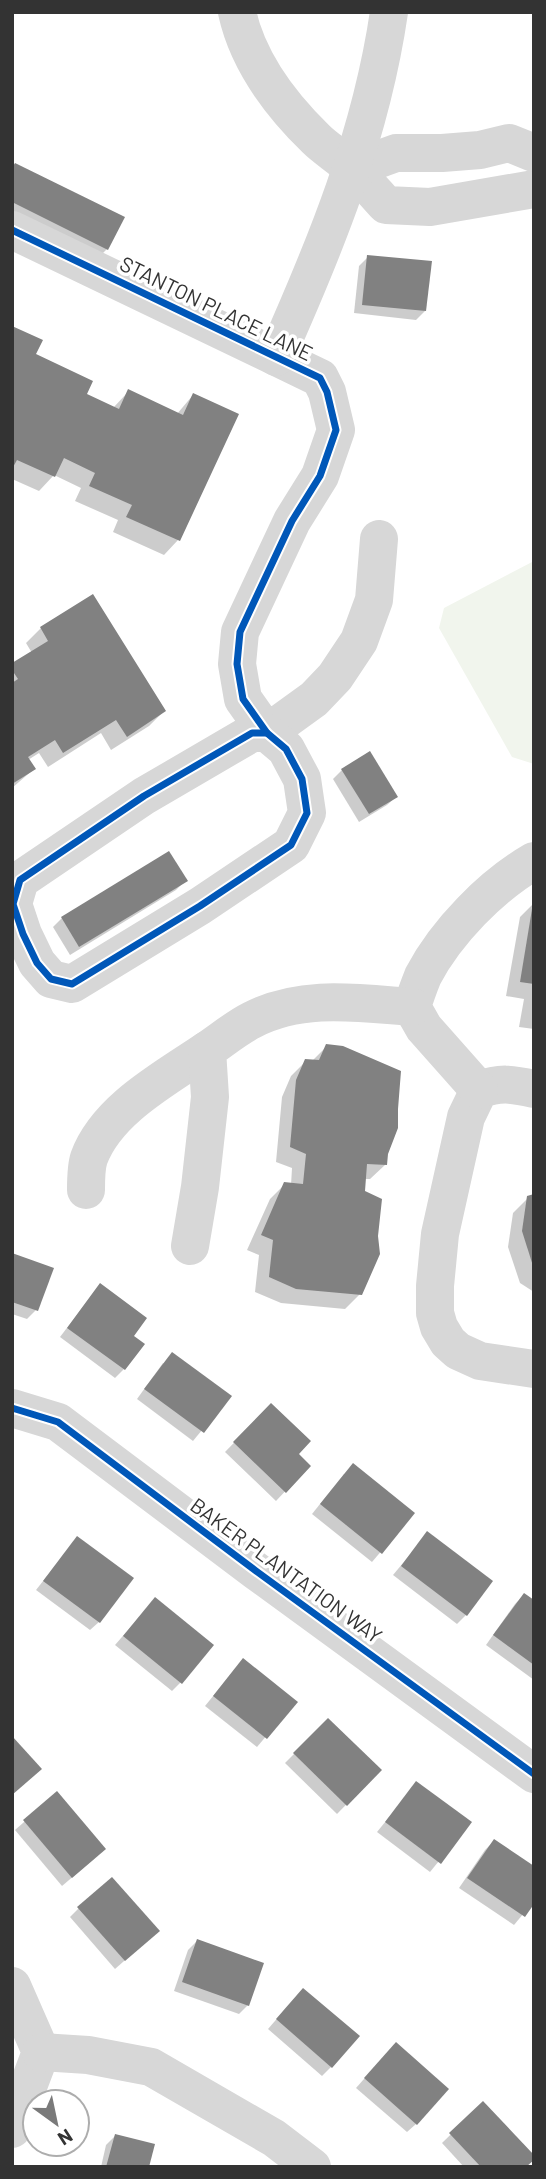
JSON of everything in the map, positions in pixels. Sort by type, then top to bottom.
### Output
[{"type":"street","points":[[237,12],[242,34],[258,67],[288,110],[317,141],[352,169],[394,176],[436,177],[494,173],[533,165]]},
{"type":"street","points":[[276,357],[317,264],[352,169],[366,124],[388,12]]},
{"type":"street","name":"STANTON PLACE LANE","points":[[12,230],[320,378],[327,392],[336,430],[320,476],[292,521],[240,632],[237,664],[243,699],[267,733]]},
{"type":"street","points":[[267,733],[286,749],[302,779],[307,813],[291,845],[200,906],[72,984],[51,979],[37,963],[13,904],[20,880],[144,796],[252,733],[267,733],[314,699],[335,677],[359,641],[374,600],[379,539]]},
{"type":"street","points":[[412,1007],[424,976],[458,925],[485,896],[534,861]]},
{"type":"street","points":[[86,1190],[88,1159],[105,1127],[148,1090],[253,1020],[292,1006],[326,1001],[412,1007]]},
{"type":"street","points":[[412,1007],[424,1028],[479,1090]]},
{"type":"street","points":[[190,1246],[210,1097],[207,1050]]},
{"type":"street","points":[[534,1089],[511,1084],[494,1084],[479,1090],[466,1117],[440,1234],[435,1286],[435,1312],[439,1327],[448,1342],[458,1351],[480,1361],[534,1369]]},
{"type":"street","name":"BAKER PLANTATION WAY","points":[[12,1408],[58,1422],[534,1774]]},
{"type":"street","points":[[12,1986],[41,2052],[12,2129]]},
{"type":"street","points":[[41,2052],[88,2055],[151,2067],[274,2138],[312,2167]]},
{"type":"shaded area","points":[[534,561],[534,764],[512,757],[439,628],[444,608]]},
{"type":"building","points":[[15,163],[125,217],[108,250],[12,202],[12,168]]},
{"type":"building","points":[[367,255],[432,261],[426,311],[362,305]]},
{"type":"building","points":[[12,326],[43,340],[36,354],[93,381],[87,394],[119,409],[128,389],[183,415],[193,393],[239,414],[180,541],[126,517],[132,505],[89,486],[95,473],[64,458],[55,477],[17,460],[12,469]]},
{"type":"building","points":[[93,594],[166,711],[127,737],[116,720],[63,753],[55,740],[28,757],[36,769],[12,784],[12,683],[18,679],[12,670],[12,663],[48,641],[40,627]]},
{"type":"building","points":[[370,751],[398,797],[369,814],[341,769]]},
{"type":"building","points":[[169,851],[188,881],[79,947],[61,917]]},
{"type":"building","points":[[534,909],[534,984],[520,982]]},
{"type":"building","points":[[326,1044],[343,1046],[401,1071],[398,1128],[388,1154],[387,1165],[367,1164],[365,1191],[382,1199],[378,1236],[380,1254],[362,1295],[296,1289],[269,1277],[273,1240],[261,1235],[284,1182],[303,1184],[306,1154],[290,1147],[296,1080],[305,1059],[319,1060]]},
{"type":"building","points":[[534,1194],[533,1266],[522,1231],[527,1196]]},
{"type":"building","points":[[12,1253],[54,1268],[38,1311],[12,1302]]},
{"type":"building","points":[[100,1283],[147,1318],[134,1336],[145,1344],[125,1370],[67,1328]]},
{"type":"building","points":[[172,1352],[232,1396],[204,1433],[144,1389]]},
{"type":"building","points":[[271,1403],[311,1441],[299,1454],[311,1466],[286,1493],[233,1442]]},
{"type":"building","points":[[353,1463],[415,1513],[382,1554],[320,1504]]},
{"type":"building","points":[[427,1531],[493,1581],[467,1616],[401,1566]]},
{"type":"building","points":[[77,1536],[134,1578],[100,1623],[43,1581]]},
{"type":"building","points":[[524,1593],[534,1600],[534,1665],[493,1635]]},
{"type":"building","points":[[155,1597],[214,1645],[182,1684],[123,1636]]},
{"type":"building","points":[[243,1658],[298,1702],[267,1739],[213,1696]]},
{"type":"building","points":[[328,1718],[382,1770],[347,1806],[293,1753]]},
{"type":"building","points":[[12,1736],[42,1769],[12,1795]]},
{"type":"building","points":[[416,1781],[472,1822],[441,1864],[385,1822]]},
{"type":"building","points":[[57,1791],[106,1849],[72,1878],[23,1820]]},
{"type":"building","points":[[494,1839],[534,1866],[534,1904],[525,1917],[467,1878]]},
{"type":"building","points":[[112,1877],[160,1931],[125,1961],[77,1907]]},
{"type":"building","points":[[197,1939],[264,1963],[249,2006],[182,1982]]},
{"type":"building","points":[[303,1988],[360,2036],[332,2068],[276,2019]]},
{"type":"building","points":[[396,2042],[449,2089],[417,2125],[364,2078]]},
{"type":"building","points":[[483,2101],[534,2155],[534,2160],[526,2167],[481,2167],[449,2133]]},
{"type":"building","points":[[115,2134],[155,2144],[149,2167],[106,2167]]},
{"type":"cycle path","points":[[12,230],[320,378],[327,392],[336,430],[320,476],[292,521],[240,632],[237,664],[243,699],[267,733]]},
{"type":"cycle path","points":[[252,733],[267,733],[286,749],[302,779],[307,813],[291,845],[200,906],[72,984],[51,979],[37,963],[13,904],[20,880],[144,796],[252,733]]},
{"type":"cycle path","points":[[12,1408],[58,1422],[534,1774]]}]
